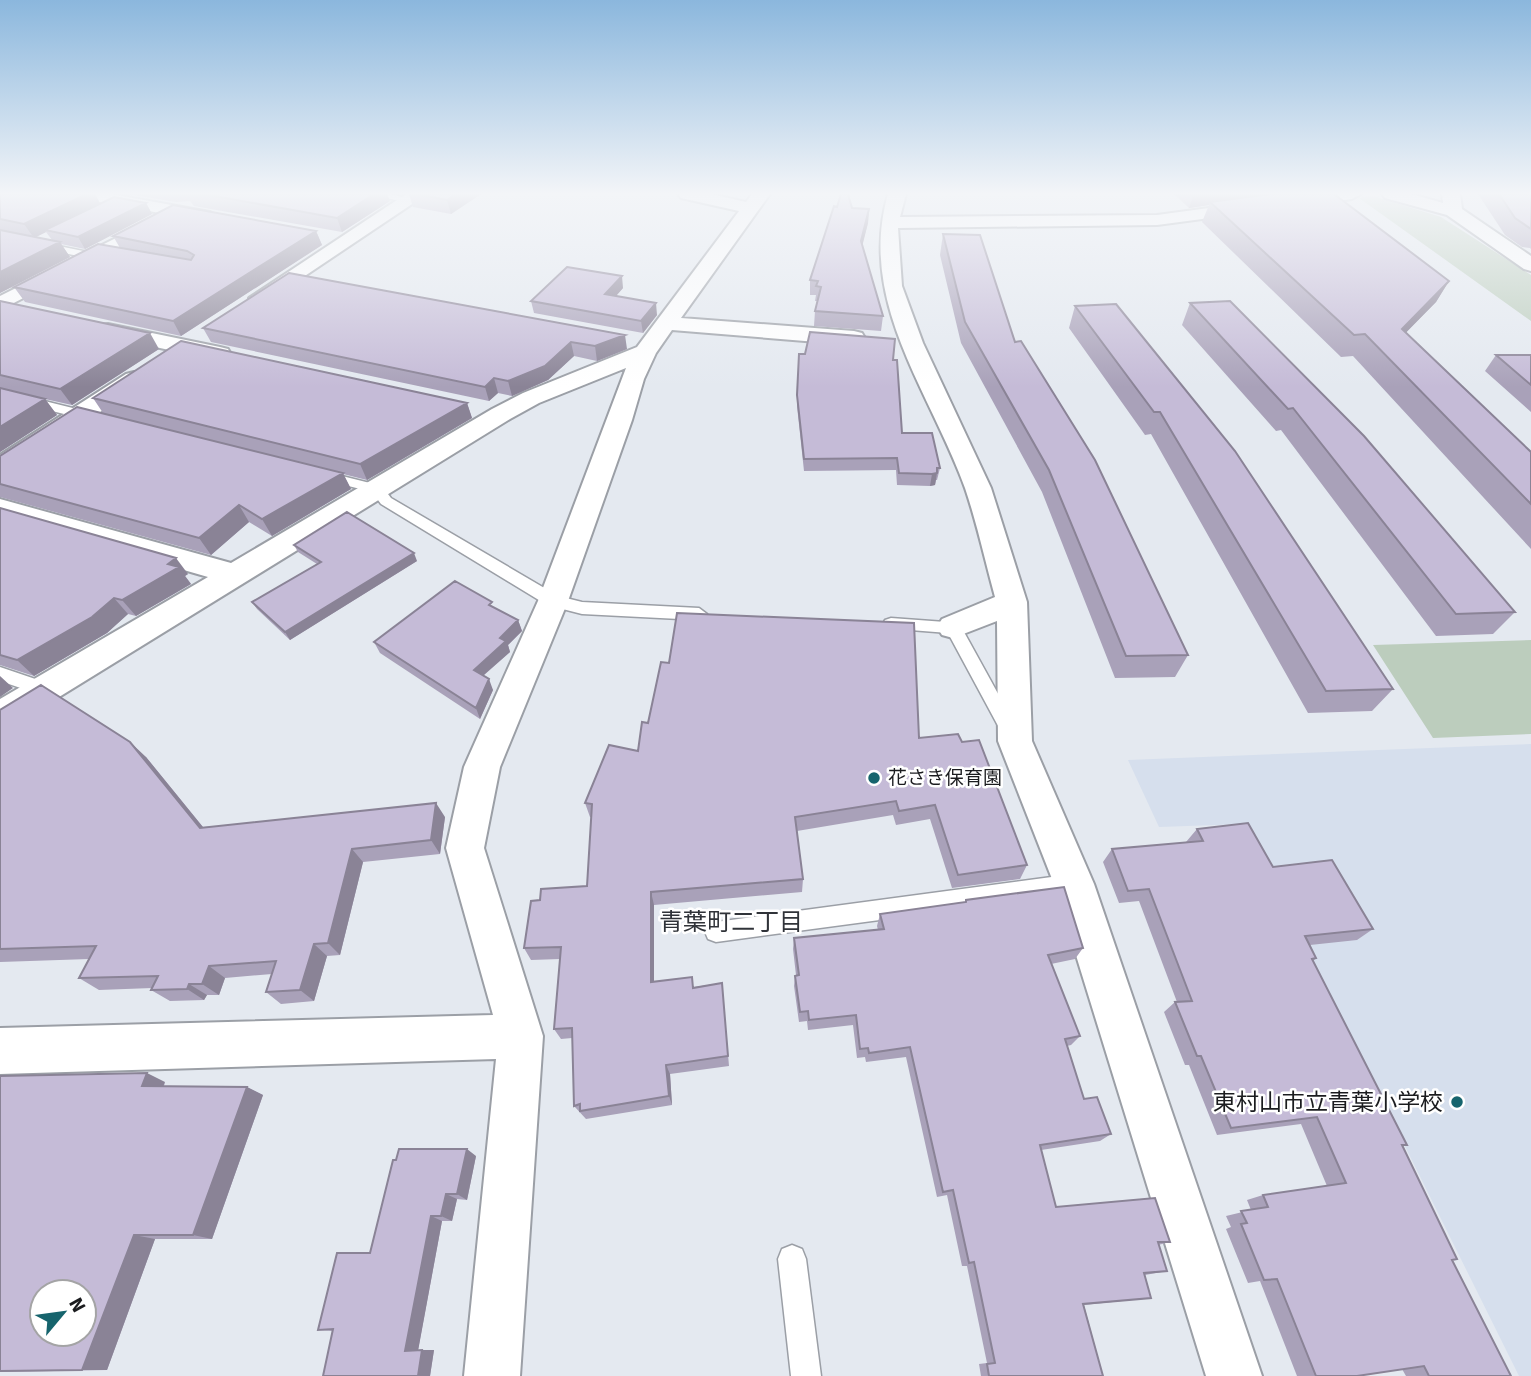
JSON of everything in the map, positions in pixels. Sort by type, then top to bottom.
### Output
[{"type":"street","points":[[0,305],[94,258]]},
{"type":"street","points":[[238,312],[319,258]]},
{"type":"street","points":[[0,716],[377,489],[488,411],[531,398],[640,345],[667,323],[714,258]]},
{"type":"street","points":[[892,258],[890,341],[978,488],[1012,602],[1015,741],[1074,884],[1234,1376]]},
{"type":"street","points":[[291,277],[318,282]]},
{"type":"street","points":[[0,305],[26,312]]},
{"type":"street","points":[[667,323],[890,341]]},
{"type":"street","points":[[93,326],[238,358]]},
{"type":"street","points":[[0,467],[206,332]]},
{"type":"street","points":[[492,1376],[521,1036],[465,848],[482,767],[553,601],[620,420],[640,345]]},
{"type":"street","points":[[0,508],[235,574]]},
{"type":"street","points":[[953,627],[1012,602]]},
{"type":"street","points":[[0,1051],[521,1036]]},
{"type":"lane","points":[[0,394],[108,421]]},
{"type":"lane","points":[[310,472],[377,489],[386,501],[553,601],[582,608],[719,615]]},
{"type":"lane","points":[[870,623],[953,627],[1015,741]]},
{"type":"lane","points":[[0,674],[47,690]]},
{"type":"lane","points":[[716,932],[1074,884]]},
{"type":"lane","points":[[792,1259],[806,1376]]},
{"type":"shaded area","name":"東村山市立青葉小学校","points":[[1531,744],[1531,1376],[1519,1376],[1245,824],[1159,827],[1128,760]]},
{"type":"green space","points":[[1443,258],[1505,258],[1531,275],[1531,321]]},
{"type":"green space","points":[[1531,640],[1531,734],[1433,738],[1373,645]]},
{"type":"building","points":[[0,258],[28,258],[0,272]]},
{"type":"building","points":[[70,258],[273,258],[173,321],[14,287]]},
{"type":"building","points":[[817,258],[866,258],[883,316],[815,311],[821,287],[816,286],[818,281],[810,280]]},
{"type":"building","points":[[949,258],[988,258],[1015,342],[1021,341],[1095,460],[1188,655],[1126,656],[1049,470],[965,322]]},
{"type":"building","points":[[1271,258],[1419,258],[1449,281],[1402,329],[1531,452],[1531,504],[1365,334],[1354,335]]},
{"type":"building","points":[[567,267],[622,276],[605,294],[656,303],[641,321],[531,301]]},
{"type":"building","points":[[289,273],[625,335],[595,346],[571,342],[545,366],[508,381],[494,378],[485,387],[203,328]]},
{"type":"building","points":[[0,301],[150,333],[60,389],[0,375]]},
{"type":"building","points":[[1230,301],[1364,436],[1515,612],[1456,614],[1293,408],[1288,409],[1190,303]]},
{"type":"building","points":[[1116,304],[1235,451],[1393,689],[1326,691],[1160,412],[1154,412],[1075,306]]},
{"type":"building","points":[[810,332],[895,339],[893,360],[897,360],[902,433],[932,433],[940,468],[937,468],[937,473],[899,473],[897,458],[804,459],[797,395],[799,354],[805,354]]},
{"type":"building","points":[[181,341],[467,403],[360,464],[93,398]]},
{"type":"building","points":[[1496,355],[1531,355],[1531,385]]},
{"type":"building","points":[[0,388],[45,399],[0,427]]},
{"type":"building","points":[[77,407],[343,473],[262,519],[239,505],[199,538],[0,484],[0,456]]},
{"type":"building","points":[[0,508],[176,558],[168,564],[179,567],[122,600],[114,598],[92,617],[17,660],[0,655]]},
{"type":"building","points":[[347,512],[414,553],[285,632],[252,602],[321,562],[294,545]]},
{"type":"building","points":[[455,581],[492,602],[489,605],[518,620],[500,638],[506,641],[474,670],[489,679],[476,708],[374,642]]},
{"type":"building","points":[[677,613],[914,623],[919,738],[958,734],[962,742],[979,740],[1027,865],[958,875],[935,805],[899,811],[896,801],[795,817],[803,879],[651,892],[651,982],[692,977],[693,988],[722,983],[728,1056],[666,1065],[669,1096],[580,1111],[580,1104],[574,1106],[572,1028],[554,1029],[561,947],[524,948],[531,901],[540,900],[541,889],[587,886],[592,804],[585,803],[609,745],[638,751],[642,722],[648,723],[661,662],[669,663]]},
{"type":"building","points":[[41,685],[130,742],[200,828],[436,803],[431,840],[352,849],[328,943],[314,944],[300,990],[266,992],[276,961],[209,966],[202,984],[189,984],[187,989],[151,990],[158,976],[79,978],[96,946],[0,949],[0,710]]},
{"type":"building","points":[[1248,823],[1273,867],[1332,860],[1373,929],[1305,936],[1316,958],[1312,959],[1407,1145],[1402,1145],[1457,1259],[1452,1260],[1511,1376],[1429,1376],[1424,1366],[1357,1376],[1316,1376],[1277,1279],[1264,1280],[1241,1224],[1247,1223],[1241,1211],[1268,1207],[1263,1195],[1346,1183],[1317,1117],[1231,1128],[1175,1002],[1192,1001],[1149,889],[1128,891],[1112,849],[1203,841],[1197,829]]},
{"type":"building","points":[[1064,887],[1083,948],[1048,955],[1080,1036],[1065,1039],[1084,1099],[1097,1097],[1111,1134],[1040,1145],[1056,1207],[1155,1198],[1170,1242],[1158,1242],[1167,1271],[1144,1273],[1151,1298],[1083,1304],[1103,1376],[989,1376],[987,1364],[995,1363],[974,1262],[969,1263],[953,1190],[943,1192],[910,1047],[869,1053],[868,1048],[860,1049],[856,1015],[809,1020],[808,1011],[800,1012],[794,938],[884,929],[880,914]]},
{"type":"building","points":[[147,1073],[142,1086],[247,1087],[193,1235],[134,1235],[98,1328],[98,1278],[28,1278],[28,1348],[90,1348],[82,1370],[0,1371],[0,1076]]},
{"type":"building","points":[[399,1149],[467,1149],[457,1194],[446,1194],[441,1216],[431,1216],[405,1351],[422,1350],[418,1376],[323,1376],[333,1329],[318,1330],[337,1253],[370,1253],[393,1160],[396,1160]]},
{"type":"place","name":"花さき保育園","points":[[874,778]]},
{"type":"place","name":"東村山市立青葉小学校","points":[[1457,1102]]},
{"type":"district","name":"青葉町二丁目","points":[[731,922]]}]
